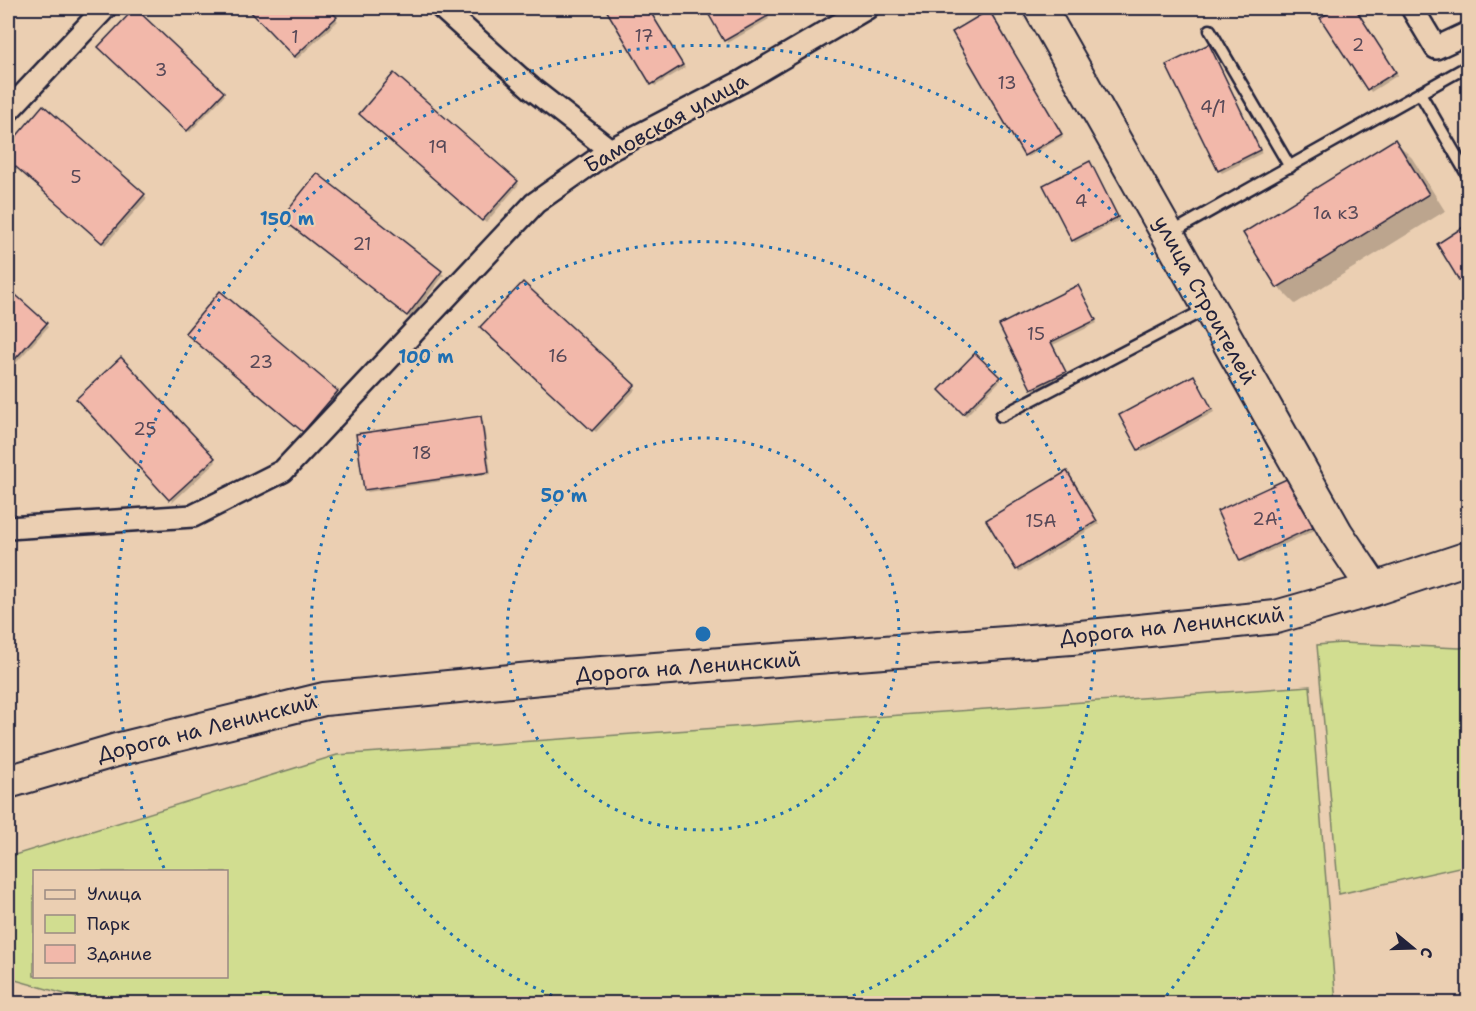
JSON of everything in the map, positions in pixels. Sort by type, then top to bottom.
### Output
[{"type":"street","points":[[8,111],[105,8]]},
{"type":"street","points":[[442,8],[532,89],[610,150]]},
{"type":"street","name":"Бамовская улица","points":[[8,528],[193,516],[283,471],[535,203],[610,150],[741,82],[867,8]]},
{"type":"street","name":"улица Строителей","points":[[1040,8],[1337,534],[1374,589]]},
{"type":"street","points":[[1412,8],[1436,48],[1468,33]]},
{"type":"street","name":"Дорога на Ленинский","points":[[8,782],[120,749],[324,699],[561,675],[1071,638],[1276,617],[1374,589],[1468,558]]},
{"type":"lane","points":[[1210,30],[1290,166]]},
{"type":"lane","points":[[1168,235],[1468,66]]},
{"type":"lane","points":[[1420,93],[1468,176]]},
{"type":"lane","points":[[1001,416],[1209,307]]},
{"type":"green space","points":[[1341,643],[1460,648],[1468,646],[1468,865],[1339,894],[1317,645]]},
{"type":"green space","points":[[1310,686],[1336,1003],[100,1004],[8,978],[8,857],[337,755]]},
{"type":"building","points":[[135,8],[224,92],[187,131],[98,47]]},
{"type":"building","points":[[247,8],[327,8],[337,17],[294,57]]},
{"type":"building","points":[[605,8],[648,8],[683,65],[651,85]]},
{"type":"building","points":[[705,8],[763,8],[768,16],[724,41]]},
{"type":"building","points":[[1134,8],[1147,8],[1138,13]]},
{"type":"building","points":[[1336,8],[1355,8],[1396,72],[1367,90],[1320,18]]},
{"type":"building","points":[[989,10],[1062,134],[1024,156],[952,32]]},
{"type":"building","points":[[1209,44],[1260,150],[1218,171],[1166,65]]},
{"type":"building","points":[[394,73],[518,181],[482,221],[359,114]]},
{"type":"building","points":[[43,105],[145,194],[102,243],[8,160],[8,146]]},
{"type":"building","points":[[1395,139],[1429,194],[1277,288],[1243,233]]},
{"type":"building","points":[[1090,161],[1118,217],[1072,241],[1043,185]]},
{"type":"building","points":[[317,173],[442,271],[407,316],[281,218]]},
{"type":"building","points":[[1468,224],[1468,295],[1437,244]]},
{"type":"building","points":[[523,282],[635,385],[592,431],[480,327]]},
{"type":"building","points":[[1078,285],[1096,320],[1051,342],[1066,372],[1031,389],[999,325]]},
{"type":"building","points":[[8,288],[47,323],[8,367]]},
{"type":"building","points":[[220,291],[338,391],[303,432],[185,333]]},
{"type":"building","points":[[975,353],[1000,377],[963,414],[939,390]]},
{"type":"building","points":[[121,357],[215,458],[169,500],[76,399]]},
{"type":"building","points":[[1194,375],[1212,409],[1138,450],[1119,415]]},
{"type":"building","points":[[481,416],[489,472],[364,490],[356,434]]},
{"type":"building","points":[[1067,471],[1097,521],[1016,570],[986,520]]},
{"type":"building","points":[[1291,477],[1313,527],[1240,561],[1217,511]]},
{"type":"building","points":[[1468,597],[1468,614],[1464,599]]}]
